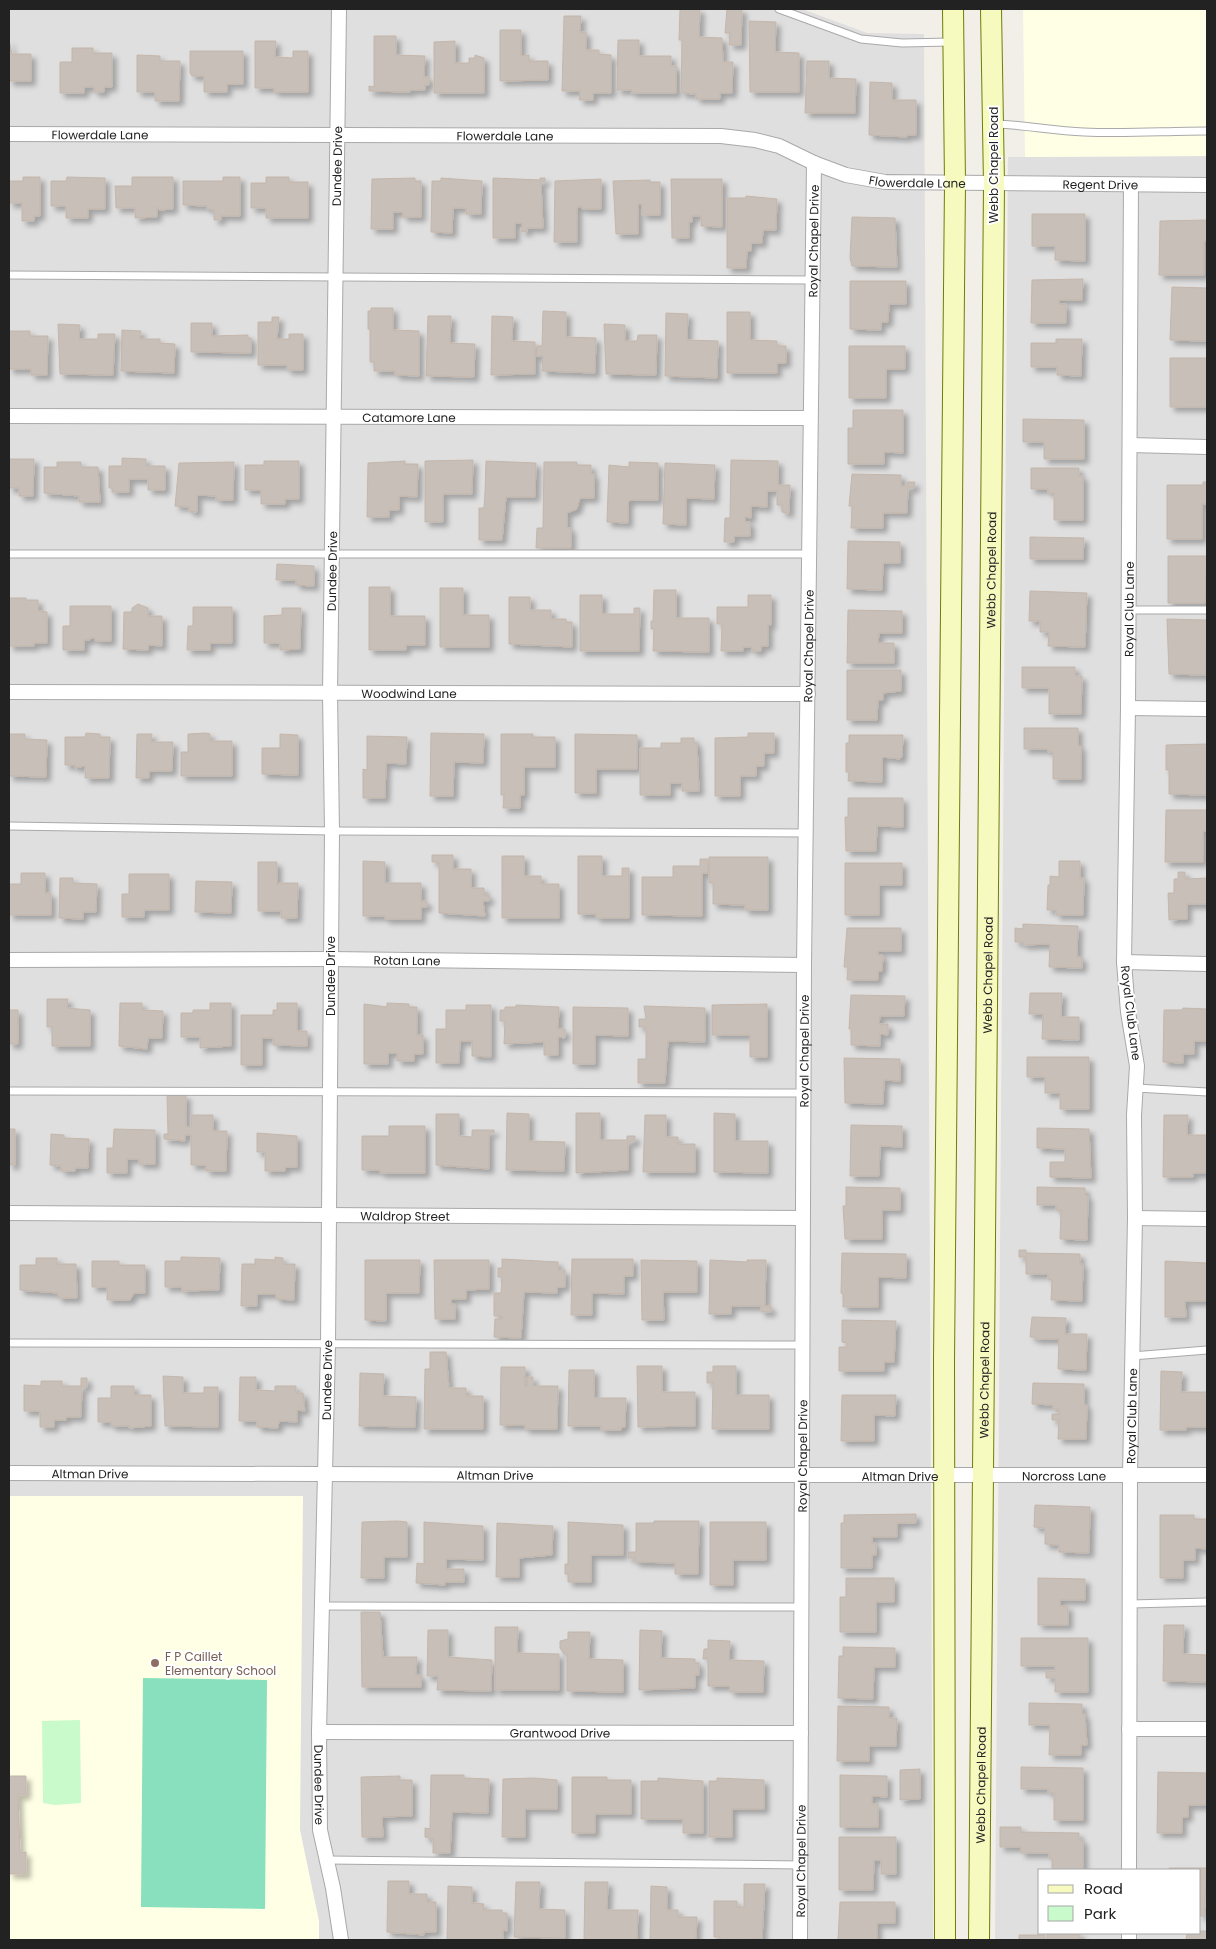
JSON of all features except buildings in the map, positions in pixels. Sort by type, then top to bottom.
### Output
[{"type":"main road","points":[[945,1940],[944,1475],[955,183],[953,9]]},
{"type":"main road","name":"Webb Chapel Road","points":[[979,1940],[994,185],[991,9]]},
{"type":"street","name":"Dundee Drive","points":[[340,9],[334,277],[330,692],[332,831],[328,1344],[319,1732],[320,1830],[328,1860],[340,1940]]},
{"type":"street","name":"Flowerdale Lane","points":[[9,134],[721,136],[755,140],[779,146],[814,163],[846,175],[885,182],[994,185]]},
{"type":"street","name":"Royal Chapel Drive","points":[[800,1940],[802,1218],[814,163]]},
{"type":"street","name":"Regent Drive","points":[[994,185],[1207,185]]},
{"type":"street","name":"Royal Club Lane","points":[[1128,1869],[1128,1729],[1131,1604],[1130,1475],[1135,1218],[1134,1115],[1138,1066],[1128,1012],[1124,962],[1129,610],[1131,185]]},
{"type":"street","name":"Catamore Lane","points":[[9,416],[810,418]]},
{"type":"street","points":[[1130,446],[1207,447]]},
{"type":"street","name":"Woodwind Lane","points":[[9,692],[808,694]]},
{"type":"street","points":[[1128,708],[1207,709]]},
{"type":"street","name":"Rotan Lane","points":[[9,960],[330,959],[804,965]]},
{"type":"street","points":[[1124,962],[1207,964]]},
{"type":"street","name":"Waldrop Street","points":[[9,1213],[802,1218]]},
{"type":"street","points":[[1135,1218],[1207,1219]]},
{"type":"street","name":"Altman Drive","points":[[9,1473],[801,1477],[982,1475]]},
{"type":"street","name":"Norcross Lane","points":[[982,1475],[1207,1475]]},
{"type":"street","points":[[1128,1729],[1207,1729]]},
{"type":"street","name":"Grantwood Drive","points":[[319,1732],[801,1733]]},
{"type":"lane","points":[[779,9],[860,39],[902,43],[953,42]]},
{"type":"lane","points":[[993,124],[1038,126],[1060,131],[1087,133],[1207,131]]},
{"type":"lane","points":[[9,275],[812,280]]},
{"type":"lane","points":[[9,554],[809,554]]},
{"type":"lane","points":[[1129,610],[1207,610]]},
{"type":"lane","points":[[9,826],[332,831],[807,832]]},
{"type":"lane","points":[[1136,1088],[1207,1092]]},
{"type":"lane","points":[[9,1091],[804,1092]]},
{"type":"lane","points":[[9,1343],[802,1345]]},
{"type":"lane","points":[[1132,1356],[1207,1350]]},
{"type":"lane","points":[[1131,1604],[1207,1602]]},
{"type":"lane","points":[[321,1606],[800,1608]]},
{"type":"lane","points":[[328,1860],[800,1865]]},
{"type":"shaded area","points":[[9,9],[802,9],[867,33],[924,34],[933,1940],[9,1940]]},
{"type":"shaded area","points":[[1023,9],[1207,9],[1207,156],[1025,157]]},
{"type":"shaded area","points":[[1207,156],[1207,1940],[995,1940],[1008,157]]},
{"type":"shaded area","name":"F P Caillet Elementary School","points":[[9,1496],[303,1496],[300,1830],[319,1921],[319,1940],[9,1940]]},
{"type":"green space","points":[[143,1678],[267,1680],[265,1909],[141,1907]]},
{"type":"green space","points":[[80,1720],[81,1803],[55,1805],[43,1803],[42,1721]]},
{"type":"place","name":"F P Caillet Elementary School","points":[[155,1663]]}]
